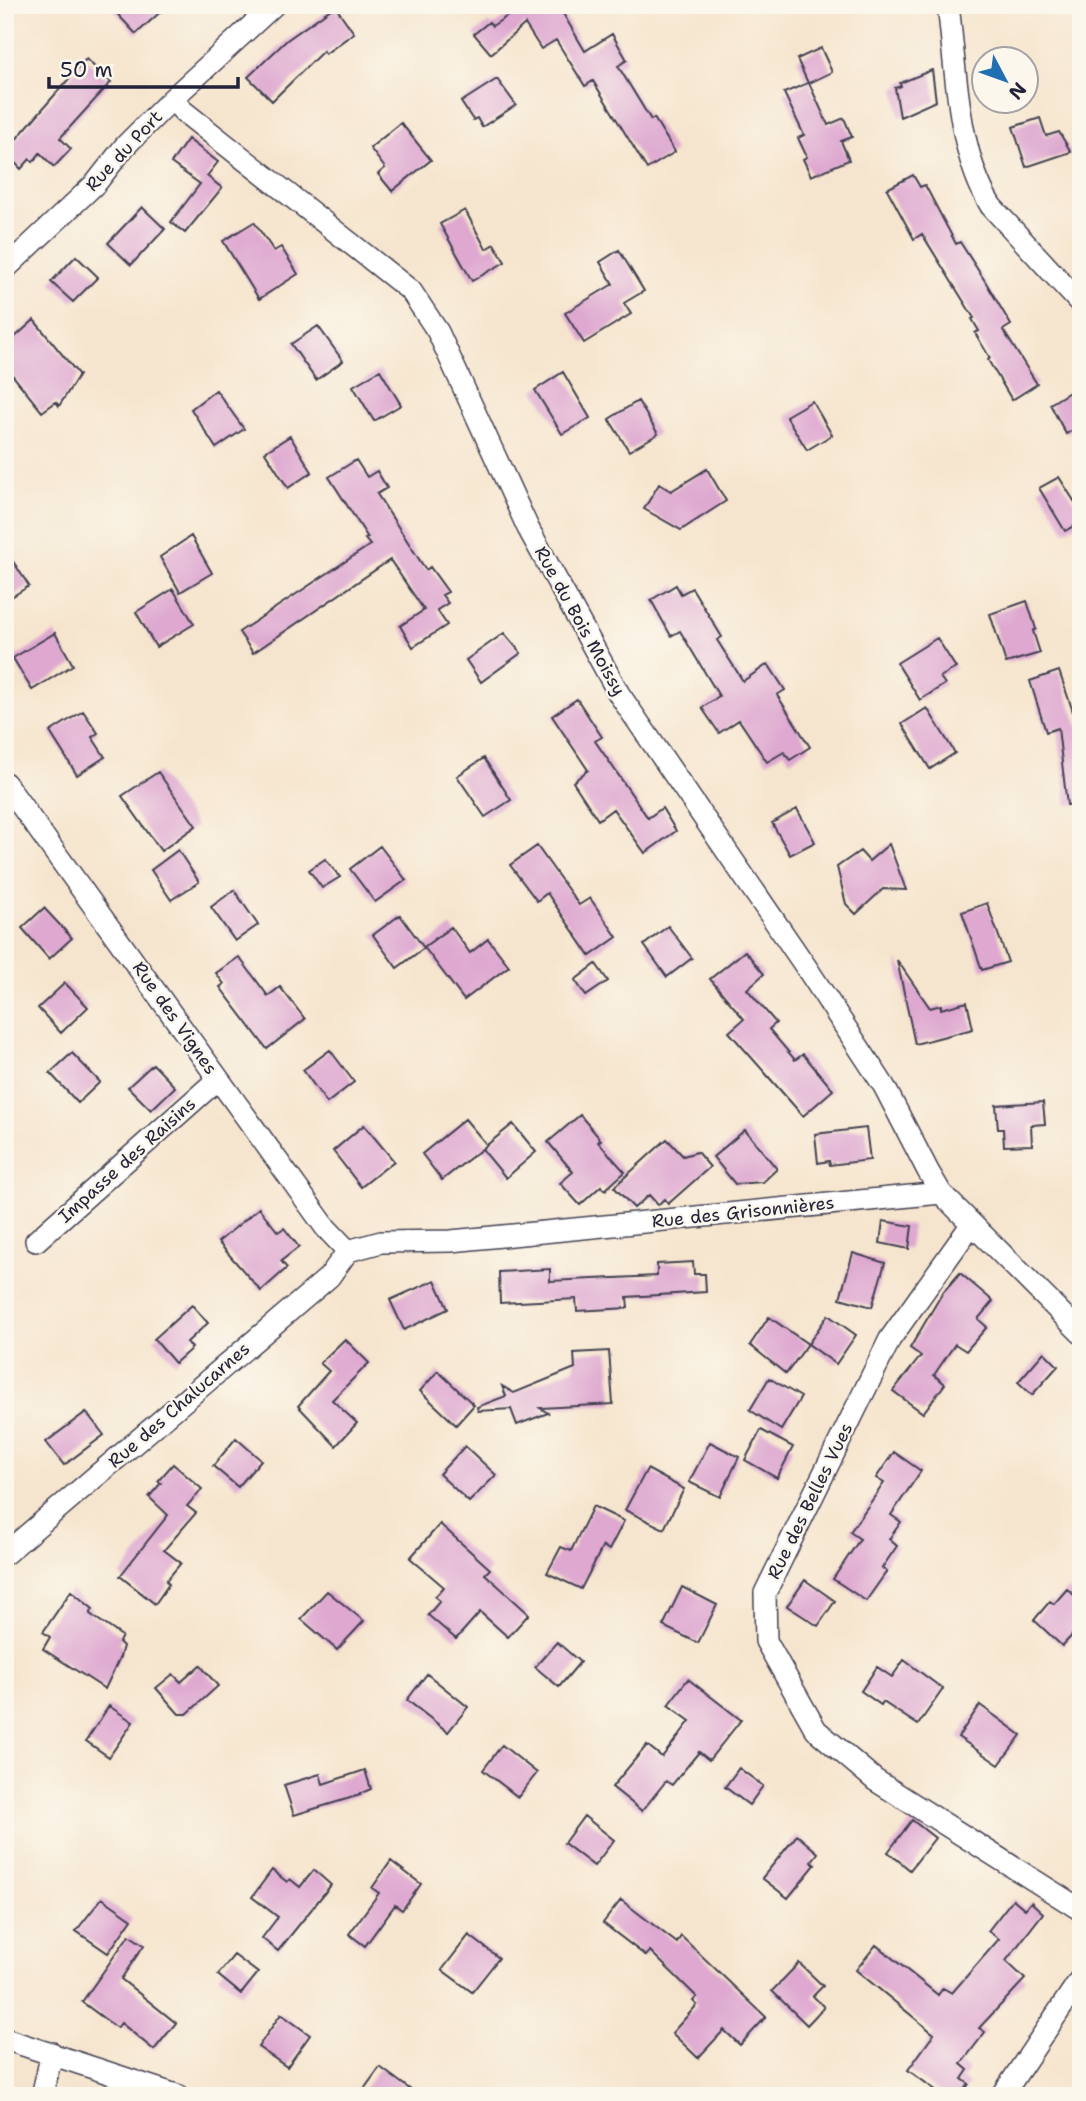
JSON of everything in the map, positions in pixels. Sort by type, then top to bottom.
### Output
[{"type":"street","name":"Rue du Port","points":[[5,269],[96,183],[125,146],[172,99],[274,5]]},
{"type":"street","points":[[948,5],[961,113],[973,165],[985,197],[1081,304]]},
{"type":"street","name":"Rue du Bois Moissy","points":[[172,99],[183,111],[411,291],[438,332],[528,528],[619,694],[884,1086],[941,1193]]},
{"type":"street","name":"Rue des Vignes","points":[[5,783],[326,1228],[348,1251]]},
{"type":"street","name":"Impasse des Raisins","points":[[36,1241],[218,1079]]},
{"type":"street","points":[[941,1193],[1081,1333]]},
{"type":"street","name":"Rue des Grisonnières","points":[[348,1251],[381,1242],[451,1241],[941,1193]]},
{"type":"street","name":"Rue des Belles Vues","points":[[971,1224],[890,1339],[800,1521],[765,1593],[766,1641],[816,1730],[875,1780],[1081,1910]]},
{"type":"street","name":"Rue des Chalucarnes","points":[[5,1554],[328,1277],[348,1251]]},
{"type":"street","points":[[1002,2096],[1081,1978]]},
{"type":"street","points":[[5,2039],[179,2096]]},
{"type":"street","points":[[42,2096],[52,2053]]},
{"type":"building","points":[[109,5],[168,5],[136,34]]},
{"type":"building","points":[[514,5],[558,5],[585,51],[612,34],[627,60],[618,66],[651,120],[654,118],[675,152],[647,169],[593,81],[585,86],[556,40],[541,49],[525,24],[491,54],[474,34],[489,22],[492,26],[517,10]]},
{"type":"building","points":[[335,6],[354,33],[325,54],[323,51],[272,101],[248,77],[287,40]]},
{"type":"building","points":[[821,48],[832,72],[809,83],[828,125],[844,118],[852,137],[841,141],[849,160],[811,176],[803,159],[807,157],[798,138],[804,135],[784,93],[808,83],[797,59]]},
{"type":"building","points":[[86,59],[111,82],[60,138],[71,149],[54,167],[40,153],[33,162],[30,159],[21,169],[5,152]]},
{"type":"building","points":[[932,70],[936,101],[900,117],[895,88],[901,86],[900,83]]},
{"type":"building","points":[[497,79],[516,105],[482,127],[477,118],[473,120],[461,102]]},
{"type":"building","points":[[1040,118],[1046,136],[1059,132],[1071,152],[1026,167],[1013,127]]},
{"type":"building","points":[[401,123],[431,160],[392,191],[378,174],[385,168],[370,148]]},
{"type":"building","points":[[188,139],[218,162],[207,176],[222,188],[185,233],[171,222],[200,184],[171,163]]},
{"type":"building","points":[[913,175],[920,187],[925,185],[956,244],[960,242],[985,281],[1011,325],[1003,330],[1037,384],[1012,400],[975,333],[979,331],[972,319],[974,318],[922,234],[914,239],[887,189]]},
{"type":"building","points":[[142,207],[165,229],[131,265],[108,243]]},
{"type":"building","points":[[465,210],[486,249],[494,244],[505,262],[472,281],[440,224]]},
{"type":"building","points":[[254,222],[274,251],[281,247],[298,274],[259,299],[223,241]]},
{"type":"building","points":[[619,250],[644,291],[624,303],[631,314],[584,343],[565,313],[613,284],[600,262]]},
{"type":"building","points":[[76,256],[98,277],[73,302],[51,282]]},
{"type":"building","points":[[34,320],[79,375],[59,406],[56,402],[42,412],[5,366],[5,346]]},
{"type":"building","points":[[318,326],[343,361],[316,380],[291,344]]},
{"type":"building","points":[[380,370],[401,405],[374,421],[353,386]]},
{"type":"building","points":[[563,372],[590,418],[562,434],[535,390]]},
{"type":"building","points":[[1081,385],[1081,425],[1066,434],[1050,404]]},
{"type":"building","points":[[216,390],[244,429],[216,448],[191,409]]},
{"type":"building","points":[[638,401],[658,434],[629,451],[609,419]]},
{"type":"building","points":[[812,401],[832,435],[807,450],[786,416]]},
{"type":"building","points":[[290,436],[312,472],[288,488],[265,452]]},
{"type":"building","points":[[356,460],[367,477],[377,471],[387,488],[377,494],[426,570],[430,567],[448,592],[442,595],[448,603],[437,610],[447,625],[413,647],[400,626],[424,610],[390,560],[253,653],[239,632],[370,545],[329,477]]},
{"type":"building","points":[[707,469],[726,501],[681,530],[644,509],[659,484],[671,491]]},
{"type":"building","points":[[1059,477],[1081,512],[1081,522],[1065,531],[1039,488]]},
{"type":"building","points":[[191,536],[212,573],[180,592],[160,557]]},
{"type":"building","points":[[5,549],[29,586],[5,601]]},
{"type":"building","points":[[676,585],[681,594],[692,588],[722,637],[717,640],[743,681],[768,664],[785,690],[777,695],[810,747],[790,760],[784,752],[767,762],[739,720],[719,733],[702,708],[719,696],[680,631],[671,636],[651,600]]},
{"type":"building","points":[[173,589],[194,624],[156,647],[136,612]]},
{"type":"building","points":[[1027,601],[1040,653],[1006,663],[990,614]]},
{"type":"building","points":[[55,633],[73,665],[32,690],[13,658]]},
{"type":"building","points":[[504,633],[521,653],[481,682],[466,660]]},
{"type":"building","points":[[937,638],[956,668],[940,677],[945,684],[920,700],[897,663]]},
{"type":"building","points":[[1059,671],[1081,735],[1081,804],[1067,805],[1058,728],[1046,732],[1030,681]]},
{"type":"building","points":[[577,699],[602,737],[595,741],[648,818],[662,808],[676,831],[645,853],[613,809],[598,820],[573,782],[588,770],[552,716]]},
{"type":"building","points":[[927,708],[955,753],[930,769],[902,724]]},
{"type":"building","points":[[83,711],[98,733],[92,737],[105,757],[77,775],[50,732]]},
{"type":"building","points":[[484,758],[511,800],[485,817],[457,776]]},
{"type":"building","points":[[158,772],[196,826],[161,851],[122,796]]},
{"type":"building","points":[[797,809],[815,842],[790,855],[772,823]]},
{"type":"building","points":[[889,844],[906,890],[883,889],[856,914],[846,904],[837,867],[860,851],[869,861]]},
{"type":"building","points":[[380,846],[406,880],[375,902],[350,869]]},
{"type":"building","points":[[537,846],[579,905],[590,898],[617,937],[590,956],[547,893],[537,901],[510,865]]},
{"type":"building","points":[[178,850],[199,882],[171,900],[151,870]]},
{"type":"building","points":[[325,859],[340,877],[322,888],[309,870]]},
{"type":"building","points":[[234,890],[258,925],[235,941],[211,907]]},
{"type":"building","points":[[987,903],[1008,962],[982,970],[962,912]]},
{"type":"building","points":[[44,908],[72,938],[49,959],[22,928]]},
{"type":"building","points":[[400,915],[424,948],[397,968],[373,935]]},
{"type":"building","points":[[668,926],[692,958],[667,977],[644,945]]},
{"type":"building","points":[[451,927],[470,953],[488,939],[509,966],[464,1000],[424,947]]},
{"type":"building","points":[[745,951],[764,974],[747,989],[776,1023],[769,1029],[795,1060],[803,1054],[833,1090],[803,1116],[729,1032],[744,1019],[710,979]]},
{"type":"building","points":[[239,957],[268,996],[280,987],[305,1019],[267,1049],[220,987],[224,984],[216,973]]},
{"type":"building","points":[[897,960],[930,1008],[941,1005],[941,1009],[967,1002],[973,1029],[915,1044]]},
{"type":"building","points":[[596,964],[608,981],[586,996],[575,980]]},
{"type":"building","points":[[65,983],[88,1007],[61,1033],[38,1008]]},
{"type":"building","points":[[330,1050],[354,1082],[327,1103],[303,1070]]},
{"type":"building","points":[[72,1053],[100,1082],[78,1103],[50,1073]]},
{"type":"building","points":[[153,1064],[175,1087],[151,1110],[128,1087]]},
{"type":"building","points":[[1043,1102],[1045,1124],[1031,1125],[1032,1145],[1004,1146],[1003,1129],[998,1129],[996,1105]]},
{"type":"building","points":[[580,1115],[601,1140],[598,1142],[625,1172],[605,1190],[601,1186],[580,1205],[560,1183],[573,1172],[548,1142]]},
{"type":"building","points":[[465,1119],[487,1145],[442,1180],[422,1154]]},
{"type":"building","points":[[513,1124],[536,1152],[506,1178],[482,1149]]},
{"type":"building","points":[[364,1125],[394,1161],[361,1187],[333,1151]]},
{"type":"building","points":[[866,1128],[870,1160],[830,1165],[829,1161],[818,1163],[815,1134]]},
{"type":"building","points":[[745,1130],[777,1169],[763,1182],[735,1184],[713,1157]]},
{"type":"building","points":[[667,1139],[683,1156],[697,1152],[710,1167],[668,1204],[664,1199],[658,1205],[649,1195],[634,1208],[614,1187]]},
{"type":"building","points":[[259,1208],[278,1232],[284,1228],[299,1247],[281,1261],[287,1268],[261,1291],[218,1242]]},
{"type":"building","points":[[883,1221],[912,1226],[909,1249],[880,1243]]},
{"type":"building","points":[[853,1253],[885,1263],[872,1307],[840,1298]]},
{"type":"building","points":[[693,1262],[694,1274],[705,1274],[706,1292],[627,1297],[628,1308],[577,1311],[576,1299],[500,1303],[499,1272],[550,1269],[550,1281],[657,1276],[657,1264]]},
{"type":"building","points":[[960,1273],[993,1301],[978,1319],[987,1327],[966,1351],[955,1344],[934,1375],[945,1384],[923,1413],[893,1391],[921,1356],[910,1348],[943,1292]]},
{"type":"building","points":[[435,1280],[448,1309],[404,1330],[390,1300]]},
{"type":"building","points":[[192,1305],[208,1323],[187,1342],[192,1348],[175,1363],[154,1339]]},
{"type":"building","points":[[828,1315],[856,1335],[836,1364],[808,1344]]},
{"type":"building","points":[[769,1317],[808,1344],[786,1374],[750,1345]]},
{"type":"building","points":[[345,1339],[369,1363],[332,1400],[357,1423],[336,1446],[298,1406],[329,1371],[320,1363]]},
{"type":"building","points":[[609,1351],[613,1404],[540,1408],[548,1413],[517,1425],[511,1409],[478,1411],[477,1407],[506,1396],[502,1386],[514,1393],[575,1368],[574,1353]]},
{"type":"building","points":[[1044,1352],[1058,1366],[1032,1395],[1018,1382]]},
{"type":"building","points":[[438,1371],[474,1405],[456,1425],[420,1391]]},
{"type":"building","points":[[769,1378],[801,1397],[781,1430],[750,1410]]},
{"type":"building","points":[[86,1412],[104,1435],[64,1465],[46,1442]]},
{"type":"building","points":[[761,1430],[793,1447],[777,1478],[745,1460]]},
{"type":"building","points":[[236,1438],[261,1460],[238,1487],[213,1466]]},
{"type":"building","points":[[710,1442],[739,1457],[720,1497],[689,1482]]},
{"type":"building","points":[[465,1446],[496,1475],[469,1502],[439,1474]]},
{"type":"building","points":[[894,1452],[921,1471],[891,1515],[901,1522],[889,1539],[897,1546],[882,1568],[887,1571],[866,1601],[833,1579],[860,1539],[850,1532],[884,1483],[876,1478]]},
{"type":"building","points":[[173,1464],[202,1489],[187,1506],[196,1513],[164,1550],[181,1563],[166,1581],[169,1584],[155,1604],[120,1576],[168,1515],[149,1497],[161,1483],[158,1481]]},
{"type":"building","points":[[647,1469],[684,1489],[664,1529],[625,1510]]},
{"type":"building","points":[[593,1506],[624,1521],[609,1550],[603,1546],[581,1589],[547,1573],[561,1547],[571,1551]]},
{"type":"building","points":[[440,1524],[490,1569],[485,1574],[529,1614],[508,1637],[480,1612],[456,1639],[428,1615],[440,1601],[435,1597],[444,1587],[410,1558]]},
{"type":"building","points":[[805,1580],[835,1601],[818,1626],[787,1606]]},
{"type":"building","points":[[682,1587],[717,1605],[698,1643],[663,1626]]},
{"type":"building","points":[[1067,1589],[1081,1601],[1081,1626],[1062,1646],[1034,1620],[1050,1601],[1054,1604]]},
{"type":"building","points":[[71,1591],[93,1609],[90,1614],[122,1636],[119,1642],[123,1646],[120,1657],[105,1689],[43,1649],[50,1637],[43,1632]]},
{"type":"building","points":[[327,1591],[364,1621],[337,1650],[301,1619]]},
{"type":"building","points":[[557,1642],[580,1662],[559,1687],[535,1667]]},
{"type":"building","points":[[904,1660],[943,1689],[918,1725],[861,1691],[877,1667],[892,1677]]},
{"type":"building","points":[[200,1665],[218,1686],[187,1714],[179,1714],[156,1688],[173,1674],[181,1682]]},
{"type":"building","points":[[427,1674],[468,1707],[448,1732],[407,1700]]},
{"type":"building","points":[[688,1679],[741,1720],[709,1760],[699,1752],[672,1785],[666,1781],[642,1811],[612,1787],[647,1745],[662,1757],[690,1721],[668,1705]]},
{"type":"building","points":[[980,1705],[1021,1735],[999,1765],[958,1737]]},
{"type":"building","points":[[109,1706],[133,1722],[109,1757],[86,1741]]},
{"type":"building","points":[[502,1745],[537,1773],[518,1797],[483,1770]]},
{"type":"building","points":[[739,1768],[763,1786],[749,1805],[725,1787]]},
{"type":"building","points":[[365,1770],[371,1789],[360,1795],[294,1815],[284,1785],[320,1774],[323,1784]]},
{"type":"building","points":[[584,1816],[614,1840],[594,1866],[564,1843]]},
{"type":"building","points":[[912,1820],[935,1838],[910,1870],[888,1852]]},
{"type":"building","points":[[797,1835],[818,1853],[811,1862],[815,1865],[788,1898],[762,1878]]},
{"type":"building","points":[[391,1861],[421,1884],[402,1910],[395,1905],[365,1946],[349,1934],[379,1893],[372,1888]]},
{"type":"building","points":[[272,1870],[287,1882],[290,1879],[300,1887],[314,1870],[331,1885],[278,1951],[262,1938],[278,1917],[252,1897]]},
{"type":"building","points":[[102,1898],[132,1919],[108,1953],[76,1931]]},
{"type":"building","points":[[1013,1899],[1025,1909],[1031,1902],[1043,1913],[1006,1961],[1025,1979],[979,2028],[985,2032],[961,2064],[968,2070],[962,2079],[969,2084],[960,2096],[944,2096],[908,2070],[934,2034],[856,1970],[876,1945],[938,1995],[943,1988],[952,1993],[999,1939],[988,1931]]},
{"type":"building","points":[[621,1900],[677,1943],[681,1936],[766,2017],[740,2045],[724,2030],[698,2058],[672,2033],[697,2005],[693,2001],[697,1997],[650,1951],[646,1956],[603,1923]]},
{"type":"building","points":[[129,1935],[144,1945],[121,1979],[176,2023],[154,2050],[121,2023],[117,2028],[82,2002]]},
{"type":"building","points":[[469,1935],[499,1958],[472,1992],[442,1970]]},
{"type":"building","points":[[234,1955],[258,1973],[241,1994],[218,1975]]},
{"type":"building","points":[[799,1963],[823,1986],[813,1996],[824,2007],[807,2025],[772,1991]]},
{"type":"building","points":[[281,2014],[310,2035],[287,2067],[258,2047]]},
{"type":"building","points":[[380,2067],[419,2096],[359,2096]]}]
